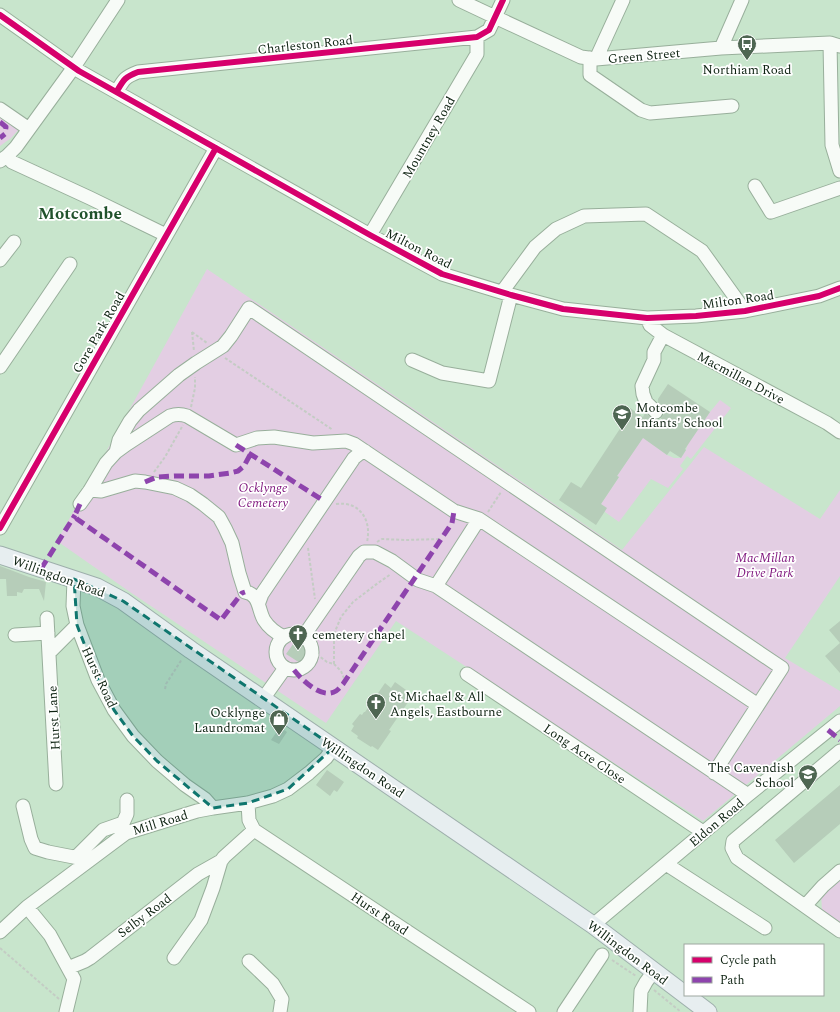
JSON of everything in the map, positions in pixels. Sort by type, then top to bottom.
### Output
[{"type":"main road","name":"Willingdon Road","points":[[0,555],[98,587],[123,601],[185,646],[593,925],[684,994]]},
{"type":"main road","name":"Willingdon Road","points":[[687,996],[708,1012]]},
{"type":"street","points":[[118,0],[74,67],[16,147],[3,158],[166,235]]},
{"type":"street","name":"Green Street","points":[[459,0],[581,57],[593,59],[721,48],[835,45]]},
{"type":"street","points":[[477,37],[489,30],[503,0]]},
{"type":"street","points":[[623,0],[593,59],[590,75],[641,110],[650,113],[732,106]]},
{"type":"street","points":[[721,48],[742,0]]},
{"type":"street","name":"Milton Road","points":[[0,15],[74,67],[116,92],[442,274],[563,309],[647,318],[696,316],[745,311],[819,296],[840,288]]},
{"type":"street","name":"Charleston Road","points":[[116,92],[128,76],[138,72],[477,37]]},
{"type":"street","name":"Mountney Road","points":[[370,235],[477,54],[477,37]]},
{"type":"street","points":[[835,45],[836,98],[832,145],[840,171]]},
{"type":"street","points":[[0,109],[29,129]]},
{"type":"street","name":"Gore Park Road","points":[[0,528],[216,148]]},
{"type":"street","points":[[755,186],[771,212],[840,188]]},
{"type":"street","points":[[412,360],[442,373],[489,381],[507,294],[536,247],[556,229],[584,216],[646,214],[702,251],[745,311]]},
{"type":"street","points":[[0,260],[14,242]]},
{"type":"street","points":[[0,367],[70,264]]},
{"type":"street","points":[[116,452],[119,440],[139,410],[179,375],[223,346],[249,308],[782,668],[714,773]]},
{"type":"street","name":"Macmillan Drive","points":[[647,318],[650,325],[663,335],[827,423],[840,432]]},
{"type":"street","points":[[656,412],[646,402],[642,386],[654,360],[654,352],[663,335]]},
{"type":"street","points":[[80,504],[106,463],[116,452],[170,416],[176,414],[187,416],[236,445],[257,438],[274,437],[313,443],[346,441],[365,451],[454,512],[479,519],[758,705]]},
{"type":"street","points":[[259,602],[262,594],[354,458],[365,451]]},
{"type":"street","points":[[90,490],[101,491],[135,481],[175,488],[190,495],[219,516],[232,543],[242,586],[245,592],[249,592],[259,602],[264,619],[276,633],[284,637]]},
{"type":"street","points":[[436,586],[479,519]]},
{"type":"street","points":[[307,641],[318,616],[359,556],[364,552],[375,552],[392,561],[418,580],[436,586],[748,795]]},
{"type":"street","name":"Hurst Road","points":[[74,579],[73,606],[77,625],[98,680],[114,710],[132,736],[157,761],[185,785],[205,799],[213,808]]},
{"type":"street","name":"Hurst Lane","points":[[47,618],[56,784]]},
{"type":"street","points":[[49,653],[77,625]]},
{"type":"street","points":[[15,635],[48,633]]},
{"type":"street","points":[[292,634],[298,634],[307,641],[312,652],[311,659],[303,668],[291,670],[280,665],[277,660],[276,648],[278,643],[284,637],[292,634]]},
{"type":"street","points":[[263,699],[285,668]]},
{"type":"street","name":"Long Acre Close","points":[[468,674],[703,832]]},
{"type":"street","name":"Eldon Road","points":[[593,925],[703,832],[840,721]]},
{"type":"street","name":"Mill Road","points":[[0,932],[27,907],[126,833],[197,811],[248,803],[273,796],[288,789],[310,773],[326,758],[334,747]]},
{"type":"street","points":[[840,751],[733,841],[732,848],[737,858],[840,931]]},
{"type":"street","points":[[76,858],[104,830],[123,823],[127,814],[127,800]]},
{"type":"street","points":[[248,803],[249,820],[254,830]]},
{"type":"street","points":[[23,806],[31,839],[35,848],[89,860]]},
{"type":"street","name":"Hurst Road","points":[[254,830],[529,1012]]},
{"type":"street","name":"Selby Road","points":[[68,968],[90,958],[198,874],[223,859],[254,830]]},
{"type":"street","points":[[174,958],[200,920],[223,859]]},
{"type":"street","points":[[666,864],[765,928]]},
{"type":"street","points":[[805,906],[823,886],[840,871]]},
{"type":"street","points":[[27,907],[50,935],[74,979],[67,1009]]},
{"type":"street","points":[[564,1012],[602,955]]},
{"type":"street","points":[[249,960],[273,984],[282,999],[280,1012]]},
{"type":"street","points":[[640,1012],[641,991],[654,971]]},
{"type":"path","points":[[192,332],[214,347],[215,350],[342,436],[346,441]]},
{"type":"path","points":[[479,519],[484,518],[507,482]]},
{"type":"path","points":[[320,508],[340,504],[351,505],[361,511],[366,519],[368,527],[368,539],[364,552]]},
{"type":"path","points":[[310,523],[310,536],[307,548],[318,616]]},
{"type":"path","points":[[364,552],[369,546],[382,539],[441,539]]},
{"type":"path","points":[[334,664],[334,634],[340,617],[353,602],[401,567]]},
{"type":"path","points":[[307,641],[319,656],[327,662],[334,664],[342,671],[345,681]]},
{"type":"path","points":[[165,689],[166,684],[182,659]]},
{"type":"path","points":[[0,948],[67,1009]]},
{"type":"highlighted area","points":[[74,579],[123,601],[334,747],[288,789],[248,803],[213,808],[157,761],[133,736],[114,710],[98,680],[77,625]]},
{"type":"green space","points":[[0,112],[21,127],[11,138],[0,146]]},
{"type":"green space","name":"Ocklynge Cemetery","points":[[207,269],[622,550],[704,447],[820,519],[840,490],[840,576],[785,658],[840,691],[840,706],[703,821],[396,621],[326,723],[130,592],[57,541]]},
{"type":"green space","points":[[720,400],[731,408],[691,459],[687,456],[680,466],[683,469],[668,488],[651,479],[619,522],[605,512],[601,504],[619,477],[617,476],[643,437],[667,455],[674,458],[681,458],[688,443]]},
{"type":"green space","points":[[840,875],[840,924],[822,911],[821,893]]},
{"type":"building","points":[[668,384],[710,412],[685,449],[686,450],[681,458],[670,451],[667,455],[643,438],[617,476],[619,477],[601,504],[607,508],[596,525],[559,500],[571,482],[581,488],[623,424],[620,422],[630,408],[643,417],[645,413],[663,425],[661,418],[664,414],[664,410],[658,403],[658,399]]},
{"type":"building","points":[[0,566],[46,582],[44,601],[39,589],[24,589],[22,593],[17,592],[17,596],[7,596],[6,579],[0,579]]},
{"type":"building","points":[[840,621],[840,643],[829,630]]},
{"type":"building","name":"cemetery chapel","points":[[296,640],[299,644],[310,649],[300,663],[286,654]]},
{"type":"building","points":[[840,643],[840,673],[825,656]]},
{"type":"building","name":"St Michael & All Angels, Eastbourne","points":[[395,682],[413,695],[389,730],[391,731],[378,750],[357,738],[358,736],[351,731],[354,726],[352,724],[360,714],[362,715],[365,712],[385,683],[391,688]]},
{"type":"building","name":"Ocklynge Laundromat","points":[[280,727],[287,732],[279,744],[271,740]]},
{"type":"building","points":[[327,770],[344,782],[337,792],[334,790],[330,796],[316,785]]},
{"type":"building","points":[[840,785],[840,824],[794,863],[775,840]]},
{"type":"marked path","points":[[0,122],[6,127],[5,134],[0,138]]},
{"type":"marked path","points":[[236,445],[324,501]]},
{"type":"marked path","points":[[145,482],[157,477],[209,476],[238,471],[244,466],[250,455]]},
{"type":"marked path","points":[[80,504],[75,515],[77,519],[221,620],[242,593],[245,592]]},
{"type":"marked path","points":[[294,670],[313,688],[325,693],[336,691],[343,684],[452,523],[454,511]]},
{"type":"marked path","points":[[41,569],[75,515]]},
{"type":"marked path","points":[[828,730],[840,740]]},
{"type":"cycle path","points":[[117,91],[125,79],[138,72],[477,37],[489,30],[503,0]]},
{"type":"cycle path","points":[[0,15],[79,71],[442,274],[563,309],[647,318],[696,316],[745,311],[819,296],[840,288]]},
{"type":"cycle path","points":[[0,528],[216,148]]},
{"type":"place","name":"Northiam Road","points":[[747,61]]},
{"type":"place","name":"Motcombe Infants' School","points":[[622,431]]},
{"type":"place","name":"cemetery chapel","points":[[298,651]]},
{"type":"place","name":"St Michael & All Angels, Eastbourne","points":[[376,720]]},
{"type":"place","name":"Ocklynge Laundromat","points":[[279,736]]},
{"type":"place","name":"The Cavendish School","points":[[808,791]]},
{"type":"district","name":"Motcombe","points":[[80,213]]},
{"type":"park label","name":"MacMillan Drive Park","points":[[765,564]]}]
